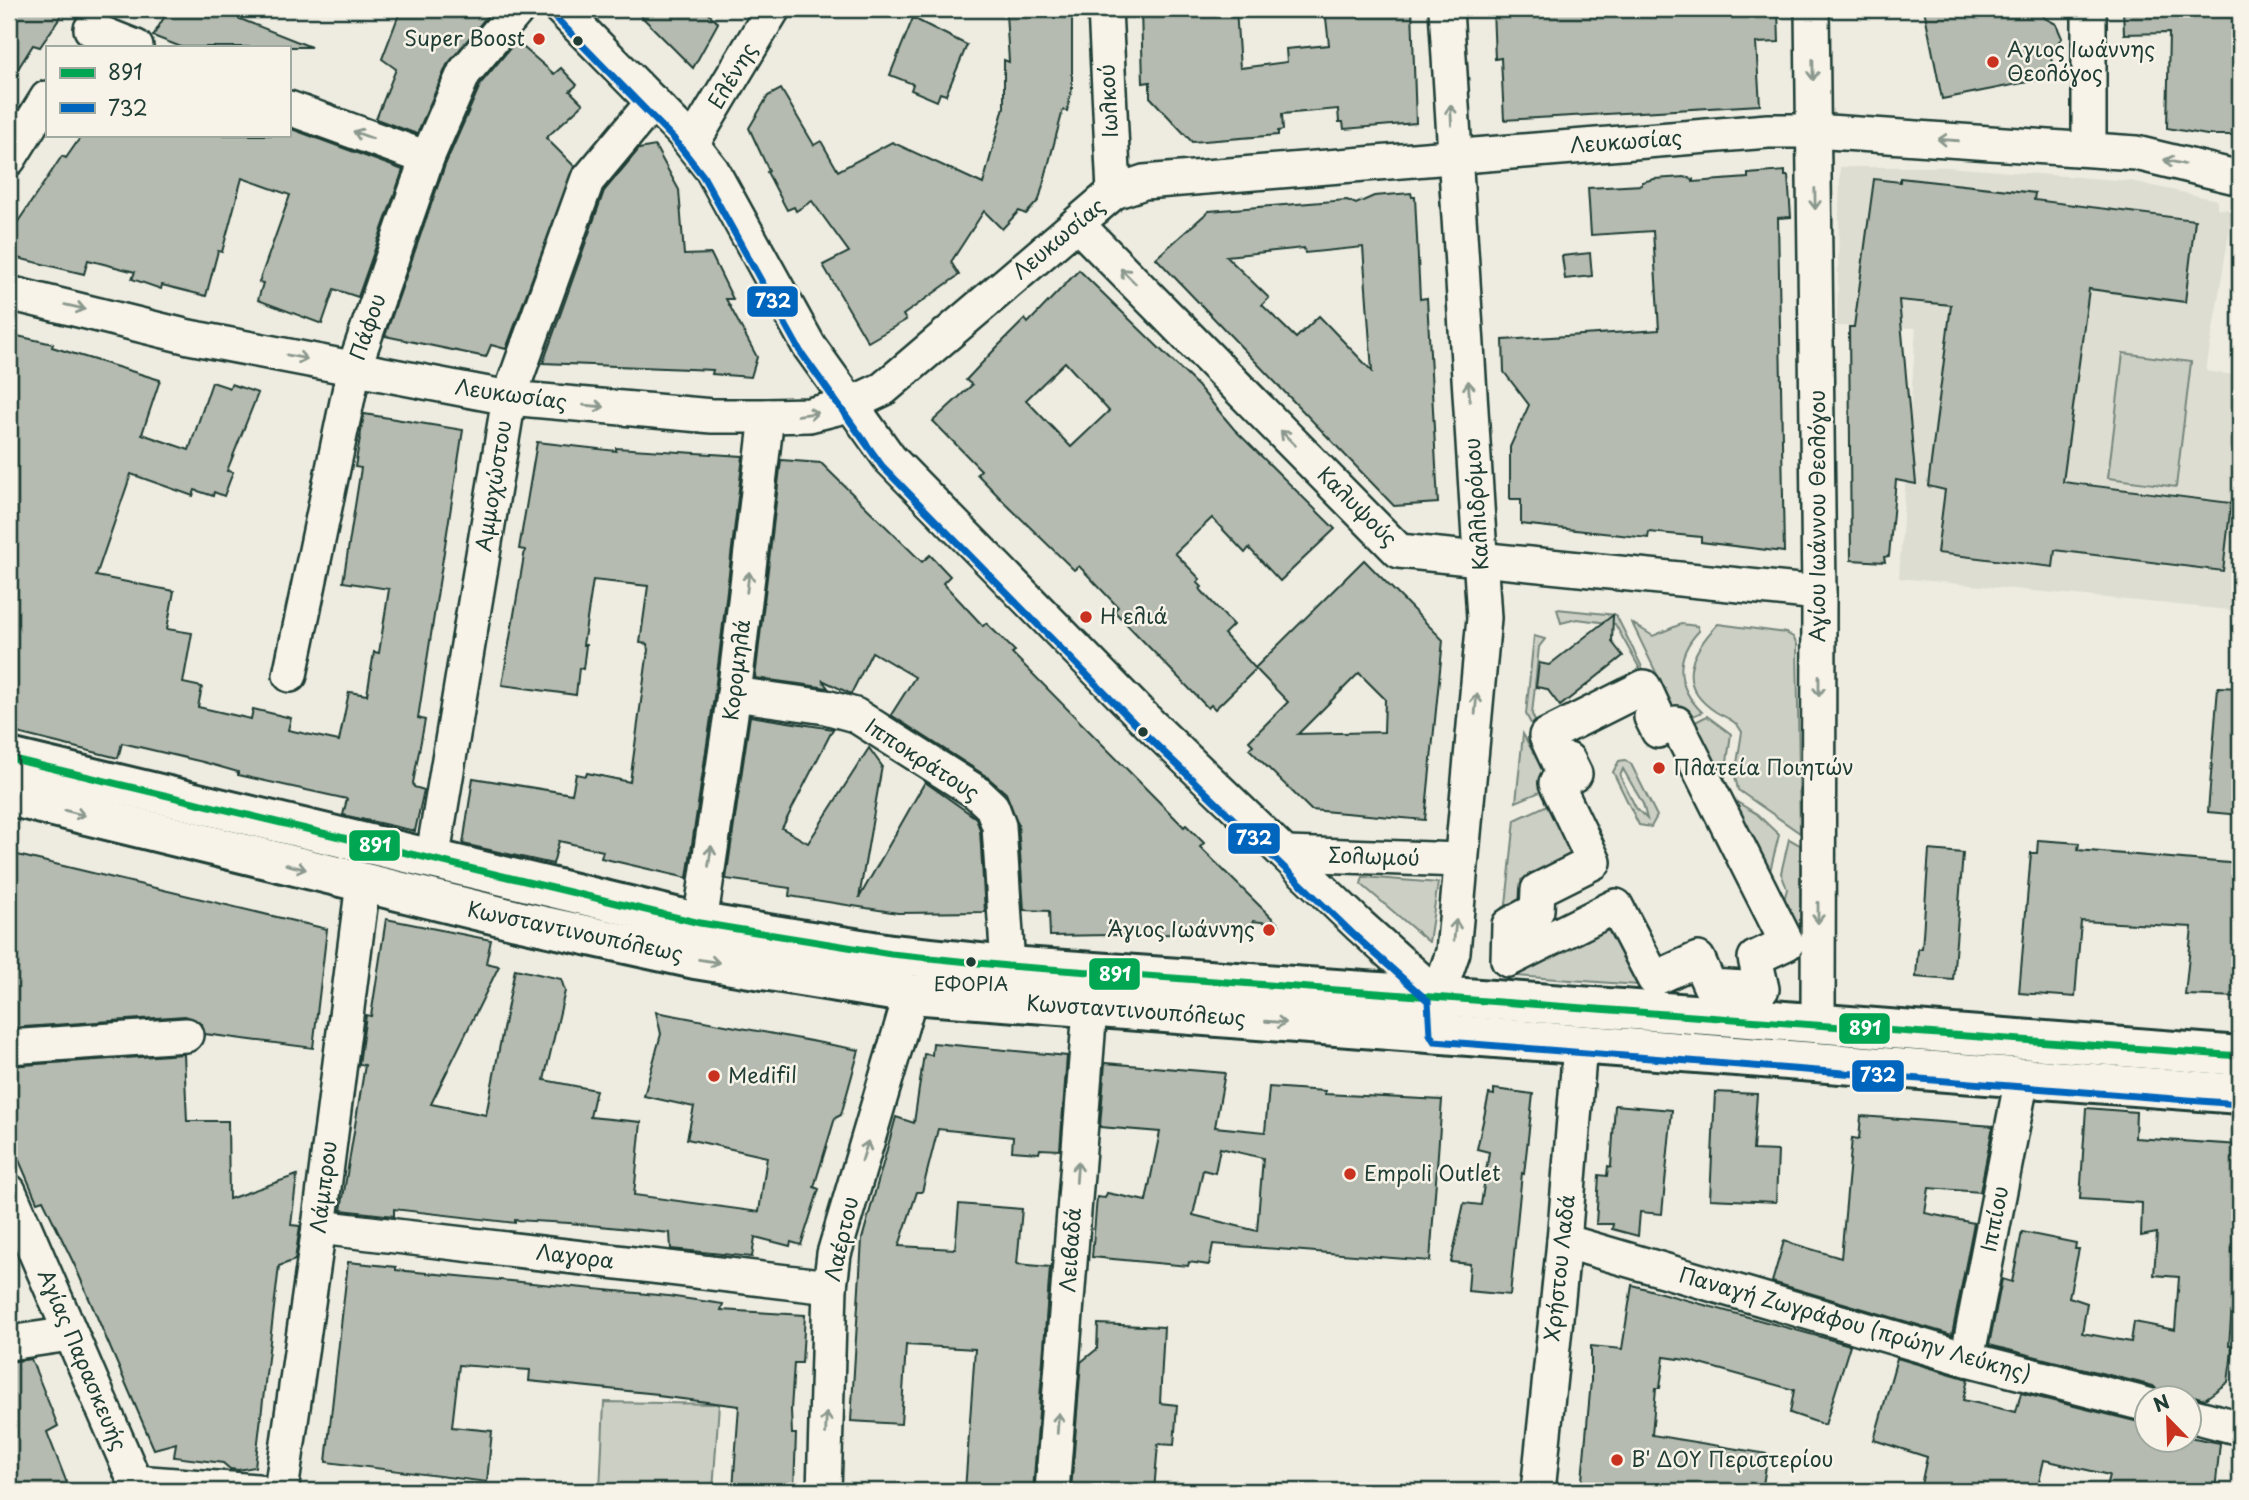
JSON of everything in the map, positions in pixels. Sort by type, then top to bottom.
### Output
[{"type":"main road","name":"Κωνσταντινουπόλεως","points":[[9,758],[700,923],[891,954],[1439,1014],[1580,1045],[2240,1094]]},
{"type":"main road","name":"Κωνσταντινουπόλεως","points":[[9,796],[363,883],[695,959],[911,994],[1090,1009],[1818,1023],[2240,1056]]},
{"type":"street","name":"Πάφου","points":[[290,675],[354,368],[427,158],[464,73],[518,9]]},
{"type":"street","name":"Σολωμού","points":[[561,9],[653,102],[712,170],[809,346],[890,460],[1152,726],[1287,854],[1439,1014]]},
{"type":"street","name":"Ελένης","points":[[692,144],[773,9]]},
{"type":"street","name":"Ιωλκού","points":[[1105,9],[1114,192]]},
{"type":"street","name":"Καλλιδρόμου","points":[[1439,1014],[1453,952],[1484,618],[1453,156],[1446,9]]},
{"type":"street","name":"Αγίου Ιωάννου Θεολόγου","points":[[1812,9],[1819,593],[1818,1023]]},
{"type":"street","points":[[2089,9],[2089,149]]},
{"type":"street","points":[[91,28],[134,46]]},
{"type":"street","points":[[9,159],[46,100]]},
{"type":"street","name":"Αμμοχώστου","points":[[432,861],[509,398],[587,181],[653,102]]},
{"type":"street","points":[[290,108],[427,158]]},
{"type":"street","name":"Λευκωσίας","points":[[9,293],[189,337],[509,398],[712,416],[809,415],[849,405],[883,389],[1114,192],[1144,182],[1768,131],[1814,131],[2136,153],[2240,178]]},
{"type":"street","name":"Καλυψούς","points":[[1077,224],[1399,551],[1819,593]]},
{"type":"street","name":"Κορομηλά","points":[[700,923],[734,694],[767,416]]},
{"type":"street","points":[[1644,687],[1657,715],[1651,717],[1658,731],[1676,723],[1787,943],[1755,958],[1762,989],[1710,986],[1698,959],[1654,979],[1616,906],[1508,960],[1509,925],[1537,910],[1538,890],[1594,862],[1556,783],[1575,774],[1568,760],[1559,764],[1546,736],[1644,687]]},
{"type":"street","name":"Ιπποκράτους","points":[[734,694],[826,707],[855,715],[976,792],[992,807],[999,826],[1008,966]]},
{"type":"street","name":"Σολωμού","points":[[1287,854],[1461,860]]},
{"type":"street","name":"Λάμπρου","points":[[281,1491],[319,1227],[363,883]]},
{"type":"street","name":"Λαέρτου","points":[[824,1491],[830,1287],[834,1254],[911,994]]},
{"type":"street","name":"Λειβαδά","points":[[1052,1491],[1090,1009]]},
{"type":"street","points":[[9,1047],[186,1035]]},
{"type":"street","name":"Χρήστου Λαδά","points":[[1538,1491],[1564,1241],[1580,1045]]},
{"type":"street","name":"Ιππίου","points":[[1967,1359],[2022,1078]]},
{"type":"street","name":"Αγίας Παρασκευής","points":[[9,1191],[137,1487]]},
{"type":"street","name":"Λαγορα","points":[[319,1227],[830,1287]]},
{"type":"street","name":"Παναγή Ζωγράφου (πρώην Λεύκης)","points":[[1564,1241],[1967,1359],[2134,1402]]},
{"type":"street","points":[[9,1343],[70,1334]]},
{"type":"street","points":[[2204,1419],[2240,1428]]},
{"type":"street","points":[[137,1487],[257,1491]]},
{"type":"shaded area","points":[[1840,167],[1946,167],[2130,181],[2217,200],[2217,209],[2233,210],[2206,371],[2240,376],[2240,611],[1899,578],[1916,328],[1837,326]]},
{"type":"shaded area","points":[[2123,353],[2191,362],[2176,487],[2108,478]]},
{"type":"shaded area","points":[[1557,609],[1616,615],[1670,723],[1615,624],[1577,619],[1561,623]]},
{"type":"shaded area","points":[[1632,623],[1653,636],[1681,624],[1697,626],[1699,631],[1685,651],[1681,672],[1687,692],[1702,712],[1680,722]]},
{"type":"shaded area","points":[[1718,624],[1786,633],[1793,637],[1797,644],[1800,833],[1738,790],[1735,776],[1742,732],[1734,722],[1703,702],[1695,691],[1691,680],[1694,657]]},
{"type":"shaded area","points":[[1534,636],[1545,639],[1539,647],[1532,714],[1559,779],[1526,714]]},
{"type":"shaded area","points":[[1707,716],[1731,734],[1724,782],[1732,799],[1757,814],[1779,835],[1770,871],[1772,881],[1684,728]]},
{"type":"shaded area","points":[[1523,734],[1552,787],[1516,802]]},
{"type":"shaded area","points":[[1625,760],[1631,764],[1657,816],[1651,827],[1639,825],[1613,772],[1619,761]],"holes":[[[1623,769],[1643,804],[1647,819],[1636,808],[1620,776]]]},
{"type":"shaded area","points":[[1558,800],[1583,851],[1521,880],[1519,916],[1504,923],[1515,820]]},
{"type":"shaded area","points":[[1789,839],[1800,845],[1800,941],[1783,904],[1787,889],[1781,873]]},
{"type":"shaded area","points":[[1363,877],[1438,883],[1429,942],[1361,884]]},
{"type":"shaded area","points":[[1620,921],[1653,986],[1516,976],[1509,963]]},
{"type":"shaded area","points":[[604,1402],[719,1404],[713,1491],[600,1491]]},
{"type":"building","points":[[9,9],[66,9],[40,47],[33,45],[9,83]]},
{"type":"building","points":[[169,9],[215,9],[311,47],[178,46],[153,36]]},
{"type":"building","points":[[401,9],[493,9],[447,65],[417,134],[376,119],[396,69],[382,59]]},
{"type":"building","points":[[634,9],[704,9],[718,23],[693,68]]},
{"type":"building","points":[[1015,9],[1064,9],[1065,15],[1072,14],[1072,89],[1067,111],[1063,110],[1039,200],[1026,214],[1019,211],[1002,229],[984,211],[951,262],[959,275],[903,315],[906,320],[868,342],[823,265],[849,252],[812,201],[796,211],[794,207],[787,210],[767,172],[769,171],[749,128],[768,96],[781,89],[814,145],[821,141],[838,171],[892,142],[983,184],[1004,107],[1004,60],[1009,62],[1006,13],[1015,13]]},
{"type":"building","points":[[1141,9],[1236,9],[1240,68],[1287,62],[1286,49],[1329,45],[1325,9],[1412,9],[1416,123],[1344,129],[1343,122],[1339,122],[1338,109],[1282,114],[1283,130],[1278,131],[1278,135],[1192,142],[1150,97],[1150,82],[1143,83]]},
{"type":"building","points":[[1493,9],[1778,9],[1779,42],[1756,43],[1760,105],[1504,120],[1501,58],[1495,59]]},
{"type":"building","name":"Αγιος Ιωάννης Θεολόγος","points":[[1924,9],[2042,9],[2043,17],[2056,24],[2062,38],[2050,52],[2054,74],[2038,80],[1942,99]]},
{"type":"building","points":[[2123,9],[2240,9],[2240,135],[2207,135],[2167,128],[2169,33],[2124,34]]},
{"type":"building","points":[[913,18],[967,45],[946,95],[940,93],[937,101],[911,90],[913,84],[890,75]]},
{"type":"building","points":[[516,41],[554,74],[561,68],[577,85],[570,91],[583,104],[546,138],[574,166],[506,349],[491,345],[486,357],[385,336],[445,165],[481,83]]},
{"type":"building","points":[[290,128],[403,170],[358,297],[334,289],[322,324],[258,300],[263,283],[259,282],[290,195],[242,178],[222,252],[218,251],[206,296],[162,285],[161,289],[132,279],[135,272],[88,260],[84,274],[9,256],[9,235],[62,156],[66,158],[81,136],[290,136]]},
{"type":"building","points":[[655,146],[679,190],[684,255],[711,254],[733,299],[726,299],[757,357],[751,377],[712,374],[713,370],[543,363],[604,191],[639,149]]},
{"type":"building","points":[[1785,171],[1785,176],[1788,176],[1791,217],[1778,218],[1784,552],[1701,542],[1701,537],[1649,532],[1648,538],[1521,524],[1521,499],[1510,499],[1510,447],[1529,405],[1504,372],[1503,340],[1659,330],[1653,231],[1591,235],[1588,188],[1642,185],[1642,182],[1654,179],[1684,177],[1693,179],[1693,182],[1748,178],[1748,174]]},
{"type":"building","points":[[1900,178],[2035,193],[2034,200],[2195,220],[2185,302],[2089,289],[2063,482],[2231,503],[2223,571],[2055,550],[2053,567],[1937,553],[1945,490],[1928,486],[1951,305],[1899,300],[1916,484],[1896,480],[1889,556],[1884,557],[1885,562],[1851,560],[1849,327],[1854,327],[1874,179],[1900,182]]},
{"type":"building","points":[[1411,193],[1412,197],[1415,197],[1420,299],[1427,298],[1438,503],[1394,506],[1156,258],[1209,211],[1347,200],[1356,204],[1374,196]],"holes":[[[1363,247],[1372,371],[1319,316],[1296,338],[1262,305],[1269,298],[1226,256],[1304,248],[1305,253]]]},
{"type":"building","points":[[1590,253],[1592,276],[1565,279],[1562,256]]},
{"type":"building","points":[[1079,270],[1198,386],[1234,429],[1335,529],[1280,581],[1249,548],[1245,553],[1212,518],[1175,553],[1200,579],[1197,582],[1202,587],[1200,589],[1233,625],[1224,634],[1255,668],[1364,560],[1443,640],[1425,820],[1311,810],[1249,749],[1253,745],[1249,741],[1288,702],[1256,669],[1215,709],[1211,705],[1208,708],[1114,611],[1118,607],[1079,566],[1074,570],[1005,503],[977,474],[981,470],[933,421],[972,385],[966,380],[998,346],[1025,319],[1028,323]],"holes":[[[1065,362],[1109,411],[1071,447],[1026,400]],[[1359,673],[1385,699],[1384,732],[1298,734]]]},
{"type":"building","points":[[13,335],[53,344],[52,347],[160,380],[142,434],[189,450],[212,382],[230,388],[231,384],[258,393],[227,471],[233,472],[224,496],[214,492],[213,496],[195,490],[193,496],[131,474],[96,576],[174,591],[167,629],[192,633],[183,683],[202,687],[198,707],[251,719],[253,709],[291,718],[288,730],[339,741],[349,692],[367,695],[374,652],[379,653],[389,589],[343,582],[361,468],[355,467],[364,414],[463,430],[418,718],[425,720],[413,783],[414,787],[424,790],[415,831],[343,815],[347,799],[238,775],[238,772],[203,762],[122,743],[118,758],[9,731],[9,350]]},
{"type":"building","points":[[537,442],[616,451],[616,448],[743,456],[715,691],[687,878],[601,858],[603,851],[559,841],[553,864],[463,844],[473,778],[572,794],[576,774],[586,776],[587,773],[630,782],[648,650],[647,644],[640,643],[648,586],[593,580],[583,645],[586,645],[583,669],[579,668],[576,695],[502,685],[525,550],[519,549]]},
{"type":"building","points":[[781,460],[821,463],[922,562],[930,555],[950,576],[943,583],[983,626],[986,623],[1015,651],[1012,653],[1184,827],[1186,825],[1204,843],[1200,847],[1278,924],[1253,921],[1252,925],[1174,931],[1174,934],[1050,936],[1049,911],[1024,910],[1018,824],[1006,793],[986,776],[891,715],[915,677],[872,652],[851,694],[822,680],[828,688],[755,678]]},
{"type":"building","points":[[1613,615],[1612,642],[1623,656],[1560,706],[1547,689],[1536,687],[1539,663],[1549,665]]},
{"type":"building","points":[[2218,687],[2240,688],[2240,815],[2208,812]]},
{"type":"building","points":[[750,716],[833,729],[782,828],[808,843],[869,748],[882,766],[859,898],[925,782],[976,818],[980,830],[985,912],[898,913],[789,896],[790,888],[726,879]]},
{"type":"building","points":[[2038,840],[2079,843],[2078,850],[2240,864],[2240,997],[2185,995],[2192,927],[2081,921],[2075,997],[2019,993],[2031,853],[2037,853]]},
{"type":"building","points":[[1929,850],[1963,853],[1953,980],[1916,977],[1918,949],[1922,949]]},
{"type":"building","points":[[9,853],[327,929],[313,1048],[205,1034],[202,1024],[185,1016],[9,1028]]},
{"type":"building","points":[[386,919],[491,940],[486,963],[499,966],[431,1104],[486,1115],[515,969],[561,979],[565,991],[544,1080],[596,1090],[590,1117],[641,1122],[634,1195],[759,1212],[767,1157],[687,1139],[694,1107],[644,1096],[661,1034],[656,1012],[859,1050],[841,1115],[835,1118],[814,1187],[819,1189],[801,1245],[791,1242],[790,1246],[755,1237],[752,1257],[671,1249],[670,1233],[569,1223],[515,1220],[515,1223],[394,1209],[394,1216],[341,1210],[365,1065],[359,1064],[366,1015],[371,1016]]},
{"type":"building","points":[[933,1043],[1067,1056],[1060,1150],[1040,1149],[1039,1153],[1012,1151],[1013,1137],[938,1129],[922,1192],[917,1192],[899,1246],[955,1249],[959,1204],[1022,1209],[1017,1264],[1050,1267],[1033,1491],[965,1491],[975,1349],[906,1345],[901,1424],[851,1421],[862,1239],[896,1117],[914,1123],[924,1054],[932,1055]]},
{"type":"building","points":[[184,1054],[187,1121],[228,1121],[229,1199],[297,1175],[291,1225],[300,1226],[295,1260],[279,1266],[255,1467],[238,1470],[230,1469],[223,1463],[174,1457],[176,1443],[154,1449],[75,1266],[43,1200],[37,1202],[9,1137],[9,1066]]},
{"type":"building","points":[[1105,1063],[1225,1073],[1215,1127],[1265,1132],[1269,1087],[1325,1091],[1325,1094],[1442,1100],[1430,1261],[1213,1244],[1209,1265],[1189,1262],[1188,1266],[1092,1257],[1097,1197],[1105,1198],[1107,1193],[1146,1201],[1160,1132],[1100,1127]],"holes":[[[1220,1148],[1263,1158],[1257,1231],[1193,1215],[1203,1170],[1215,1173]]]},
{"type":"building","points":[[1494,1089],[1533,1094],[1510,1295],[1468,1291],[1470,1264],[1451,1262],[1464,1203],[1481,1205],[1489,1152],[1477,1149],[1489,1094],[1494,1095]]},
{"type":"building","points":[[1715,1092],[1757,1094],[1753,1150],[1778,1151],[1776,1202],[1710,1199]]},
{"type":"building","points":[[1615,1105],[1672,1110],[1662,1214],[1640,1212],[1638,1236],[1612,1229],[1613,1224],[1596,1224],[1599,1175],[1607,1176],[1608,1166],[1611,1167]]},
{"type":"building","points":[[2086,1108],[2136,1112],[2135,1138],[2240,1145],[2240,1189],[2237,1189],[2232,1252],[2240,1256],[2240,1294],[2233,1294],[2229,1345],[2233,1345],[2228,1382],[2205,1399],[2204,1384],[2145,1384],[1989,1345],[2002,1279],[2012,1282],[2022,1232],[2076,1243],[2075,1249],[2079,1249],[2069,1297],[2087,1303],[2082,1333],[2131,1342],[2134,1322],[2175,1330],[2179,1277],[2154,1275],[2157,1233],[2141,1236],[2142,1203],[2080,1199]]},
{"type":"building","points":[[1861,1116],[1993,1126],[1980,1192],[1929,1188],[1925,1213],[1974,1223],[1952,1335],[1772,1282],[1784,1241],[1841,1258],[1852,1138],[1859,1139]]},
{"type":"building","points":[[348,1262],[396,1267],[396,1270],[668,1296],[723,1304],[721,1310],[805,1315],[802,1363],[794,1363],[791,1410],[792,1434],[796,1434],[794,1489],[733,1489],[739,1406],[658,1394],[529,1381],[530,1370],[459,1365],[452,1427],[492,1431],[487,1482],[326,1462]]},
{"type":"building","points":[[1632,1285],[1850,1345],[1825,1425],[1790,1413],[1794,1390],[1686,1360],[1664,1357],[1660,1388],[1656,1388],[1652,1435],[1768,1454],[1762,1491],[1581,1491],[1591,1381],[1591,1346],[1622,1349]]},
{"type":"building","points":[[1098,1324],[1164,1327],[1160,1403],[1177,1405],[1174,1445],[1158,1444],[1154,1491],[1071,1491],[1081,1362],[1097,1349]]},
{"type":"building","points":[[1897,1358],[1968,1379],[1963,1400],[2016,1412],[2021,1393],[2134,1421],[2134,1454],[2204,1454],[2204,1440],[2220,1443],[2215,1491],[2175,1491],[2148,1486],[2147,1491],[2105,1491],[2109,1475],[2044,1460],[2037,1491],[1939,1491],[1921,1485],[1927,1457],[1874,1440]]},
{"type":"building","points":[[31,1359],[58,1426],[47,1432],[70,1491],[9,1491],[9,1362]]},
{"type":"transit line","name":"732","points":[[554,16],[674,139],[703,176],[800,351],[882,466],[1145,734],[1352,933],[1428,1001],[1430,1034],[1434,1041],[2239,1104]]},
{"type":"transit line","name":"891","points":[[9,758],[700,923],[891,954],[1008,966],[2240,1056]]},
{"type":"place","name":"Super Boost","points":[[539,39]]},
{"type":"place","name":"Αγιος Ιωάννης Θεολόγος","points":[[1993,62]]},
{"type":"place","name":"Η ελιά","points":[[1086,617]]},
{"type":"place","name":"Πλατεία Ποιητών","points":[[1659,768]]},
{"type":"place","name":"Άγιος Ιωάννης","points":[[1269,930]]},
{"type":"place","name":"ΕΦΟΡΙΑ","points":[[971,962]]},
{"type":"place","name":"Medifil","points":[[714,1076]]},
{"type":"place","name":"Empoli Outlet","points":[[1350,1174]]},
{"type":"place","name":"Β' ΔΟΥ Περιστερίου","points":[[1617,1460]]}]
